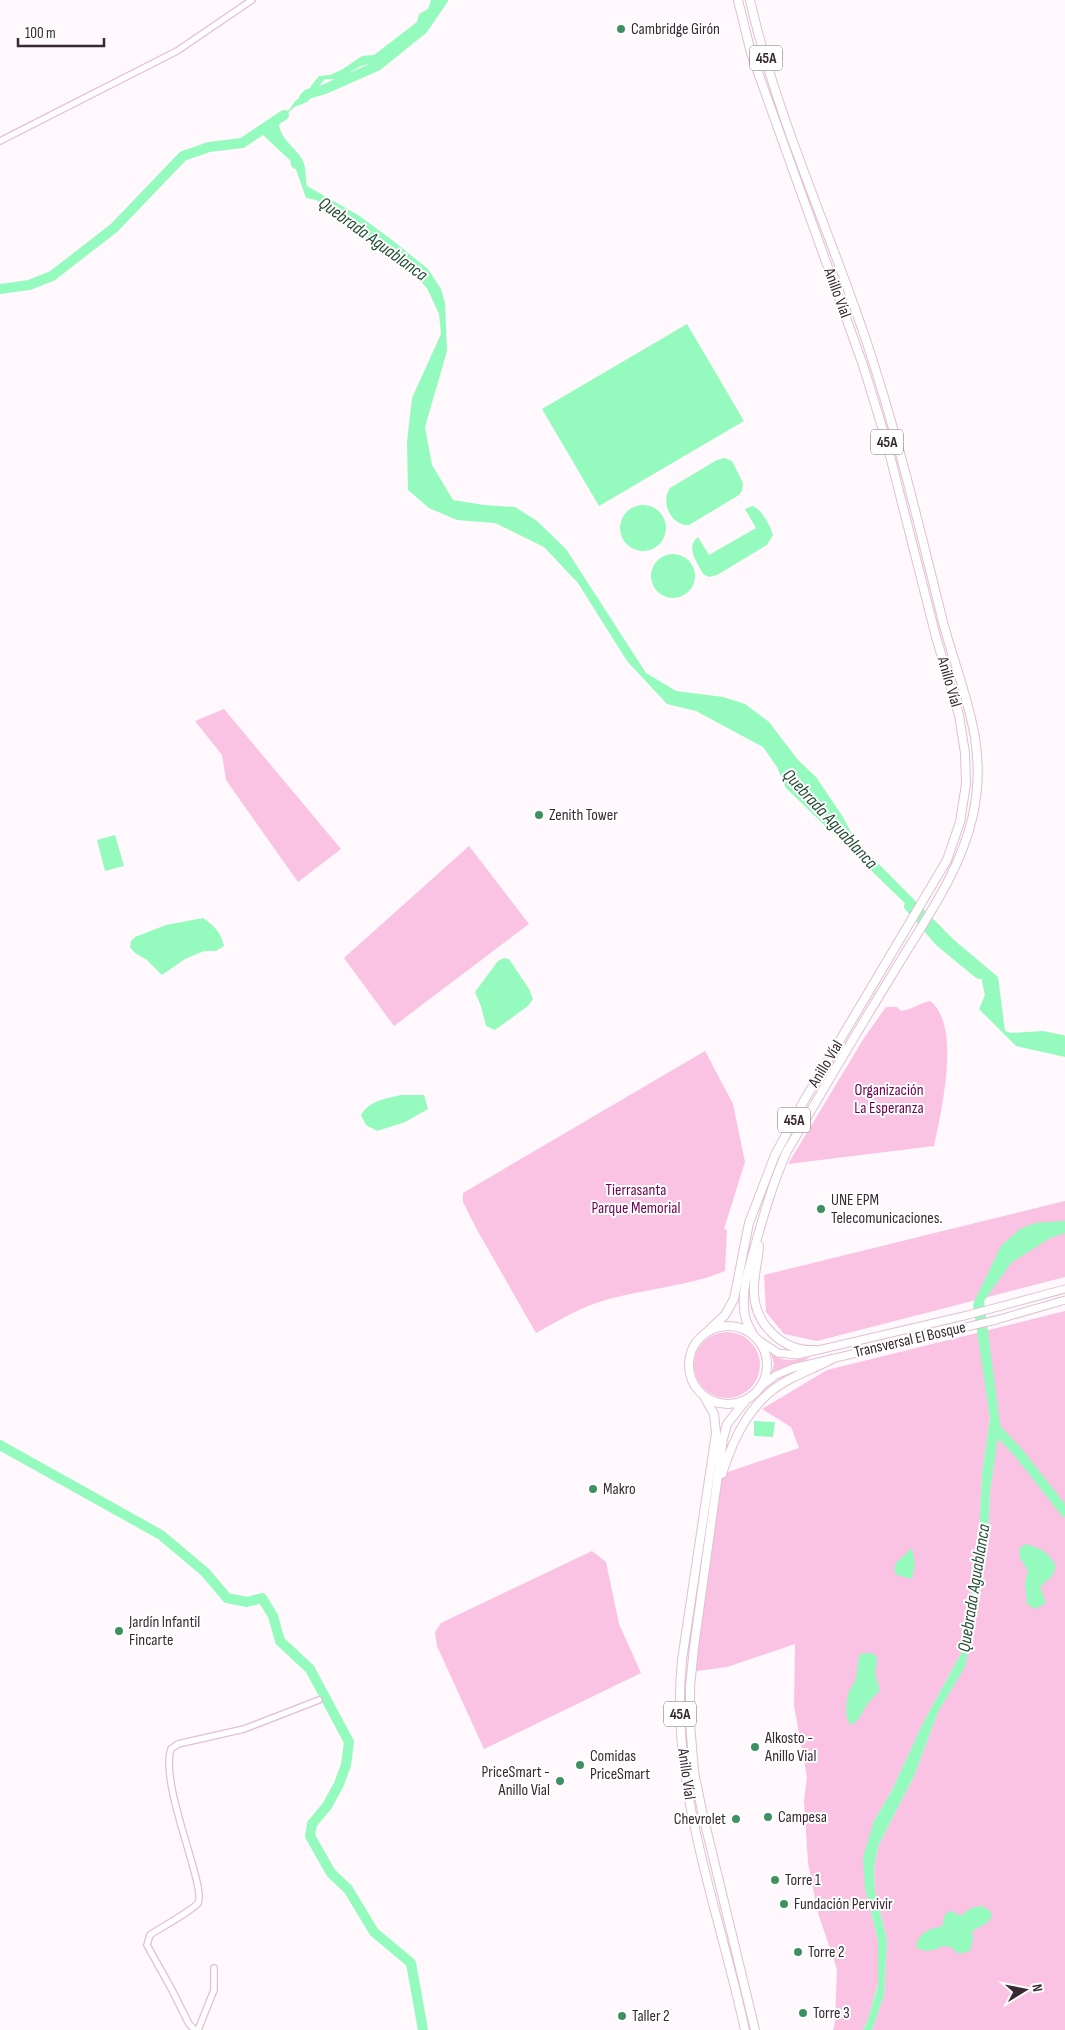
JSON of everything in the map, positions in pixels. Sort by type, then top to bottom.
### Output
[{"type":"highway","name":"Anillo Víal","points":[[709,1330],[725,1315],[734,1299],[754,1206],[775,1156],[806,1098],[930,892],[947,860],[960,822],[965,797],[966,772],[963,734],[886,440],[863,365],[751,53],[738,0]]},
{"type":"highway","name":"Anillo Víal","points":[[750,0],[779,100],[868,346],[894,434],[946,631],[974,725],[978,770],[973,815],[957,864],[920,930],[787,1151],[760,1221],[758,1237],[746,1278],[743,1301],[746,1321],[757,1339]]},
{"type":"highway","points":[[758,1237],[759,1248],[753,1290],[759,1314],[767,1328],[781,1341],[801,1349],[815,1350]]},
{"type":"highway","points":[[733,1325],[744,1329],[757,1339],[765,1353],[767,1365],[765,1377],[759,1388],[746,1400],[736,1403],[722,1404],[704,1396],[693,1383],[689,1373],[688,1361],[696,1340],[709,1330],[733,1325]]},
{"type":"highway","points":[[715,1496],[737,1435],[759,1402],[789,1379],[832,1359]]},
{"type":"highway","name":"Anillo Víal","points":[[704,1396],[714,1414],[716,1433],[682,1660],[679,1688],[681,1735],[686,1782],[698,1843],[746,2030]]},
{"type":"highway","name":"Anillo Víal","points":[[746,1400],[727,1424],[723,1439],[690,1677],[691,1741],[694,1772],[755,2030]]},
{"type":"main road","name":"Transversal El Bosque","points":[[757,1339],[772,1351],[787,1355],[968,1315],[1065,1289]]},
{"type":"main road","name":"Transversal El Bosque","points":[[759,1388],[782,1373],[832,1359],[996,1320],[1065,1300]]},
{"type":"street","points":[[0,141],[177,51],[252,0]]},
{"type":"street","points":[[214,1968],[214,1990],[196,2030],[189,2024],[147,1945],[150,1935],[194,1907],[200,1897],[171,1786],[168,1763],[171,1749],[178,1744],[257,1724],[319,1700]]},
{"type":"green space","points":[[224,709],[341,849],[298,882],[226,780],[222,755],[195,721]]},
{"type":"green space","points":[[469,846],[529,924],[394,1026],[344,958]]},
{"type":"green space","name":"Organización La Esperanza","points":[[930,1001],[940,1013],[945,1029],[947,1048],[947,1070],[934,1146],[788,1164],[864,1038],[886,1007],[897,1007],[901,1011]]},
{"type":"green space","name":"Tierrasanta Parque Memorial","points":[[705,1051],[733,1104],[745,1162],[724,1229],[727,1230],[725,1271],[695,1281],[602,1301],[576,1311],[536,1333],[476,1228],[463,1202],[463,1193]]},
{"type":"green space","points":[[1065,1201],[1065,1277],[817,1341],[784,1334],[766,1312],[764,1275]]},
{"type":"green space","points":[[1065,1311],[1065,1506],[1022,1458],[1065,1516],[1065,2030],[872,2030],[884,1995],[887,1940],[875,1892],[874,1868],[878,1846],[914,1776],[938,1712],[965,1666],[980,1592],[988,1537],[990,1491],[998,1434],[1007,1441],[999,1432],[989,1410],[990,1418],[982,1474],[978,1555],[963,1650],[924,1721],[892,1790],[874,1821],[865,1888],[878,1940],[878,1984],[867,2022],[863,2030],[833,2030],[837,1969],[818,1913],[808,1863],[804,1801],[807,1777],[794,1706],[795,1644],[727,1667],[690,1672],[716,1476],[799,1448],[791,1427],[762,1409],[827,1370]]},
{"type":"green space","points":[[727,1332],[739,1335],[750,1342],[757,1353],[760,1365],[757,1377],[750,1388],[739,1395],[727,1398],[715,1395],[704,1388],[697,1377],[694,1365],[697,1353],[704,1342],[715,1335]]},
{"type":"green space","points":[[771,1353],[784,1359],[794,1360],[810,1357],[771,1374],[774,1364]]},
{"type":"green space","points":[[592,1551],[606,1562],[619,1624],[641,1673],[484,1749],[437,1646],[435,1632],[441,1623]]},
{"type":"water","points":[[431,0],[439,0],[425,20],[400,43],[371,64],[359,67],[339,78],[325,79],[303,104],[296,106],[284,116],[279,124],[285,139],[304,162],[307,186],[358,215],[392,240],[428,269],[441,289],[445,303],[447,351],[425,427],[432,465],[453,500],[515,507],[537,521],[566,549],[646,673],[676,691],[723,697],[745,704],[769,722],[798,760],[816,777],[843,817],[855,840],[954,940],[998,977],[1005,1031],[1011,1033],[1043,1031],[1063,1035],[1065,1036],[1065,1057],[1016,1046],[979,1009],[985,995],[981,977],[786,788],[777,767],[763,747],[696,711],[667,704],[627,661],[578,583],[544,547],[495,523],[457,520],[429,508],[408,490],[407,442],[412,398],[441,334],[439,314],[427,288],[415,276],[387,257],[385,249],[375,238],[316,200],[306,198],[290,152],[267,133],[271,132],[272,124],[279,114],[289,110],[295,101],[310,91],[311,86],[319,76],[330,75],[343,69],[362,56],[374,55],[417,22],[419,14],[428,9]]},
{"type":"water","points":[[687,324],[744,421],[599,506],[542,409]]},
{"type":"water","points":[[724,458],[732,461],[743,483],[742,491],[739,495],[689,525],[677,522],[672,517],[667,506],[667,494],[670,488],[717,460]]},
{"type":"water","points":[[643,505],[656,509],[662,515],[666,528],[662,541],[656,547],[643,551],[630,547],[624,541],[620,528],[624,515],[630,509]]},
{"type":"water","points":[[753,506],[762,514],[772,531],[773,535],[767,545],[717,575],[709,577],[703,574],[693,555],[692,545],[694,541],[698,537],[709,555],[756,528],[745,509]]},
{"type":"water","points":[[669,554],[677,554],[689,560],[695,576],[689,592],[677,598],[669,598],[657,592],[651,580],[651,572],[657,560]]},
{"type":"water","points":[[115,835],[124,866],[105,871],[97,840]]},
{"type":"water","points":[[203,918],[217,930],[224,946],[216,951],[204,951],[185,959],[162,975],[130,947],[131,941],[135,937],[166,925]]},
{"type":"water","points":[[504,958],[509,959],[529,989],[533,999],[528,1006],[495,1030],[486,1026],[475,992],[498,961]]},
{"type":"water","points":[[401,1095],[424,1095],[428,1109],[405,1122],[377,1131],[366,1125],[361,1115],[369,1106],[378,1101]]},
{"type":"water","points":[[1065,1221],[1065,1233],[1050,1238],[1011,1263],[984,1301],[1000,1424],[990,1491],[988,1537],[980,1592],[965,1667],[938,1712],[914,1776],[878,1846],[874,1868],[875,1892],[887,1940],[884,1995],[872,2030],[863,2030],[878,1985],[878,1940],[865,1888],[863,1857],[874,1821],[892,1790],[924,1721],[963,1650],[978,1555],[982,1474],[990,1418],[973,1304],[1001,1246],[1020,1229],[1035,1223]]},
{"type":"water","points":[[754,1421],[775,1422],[773,1437],[754,1436]]},
{"type":"water","points":[[1025,1544],[1044,1551],[1056,1567],[1052,1576],[1040,1587],[1046,1603],[1035,1609],[1027,1604],[1025,1583],[1028,1571],[1020,1558],[1019,1549]]},
{"type":"water","points":[[912,1548],[915,1564],[912,1579],[897,1575],[894,1569],[896,1563]]},
{"type":"water","points":[[860,1654],[874,1654],[877,1657],[875,1674],[880,1690],[868,1703],[857,1721],[851,1725],[846,1714],[848,1695],[855,1681]]},
{"type":"water","points":[[982,1906],[990,1911],[992,1916],[987,1923],[972,1931],[973,1939],[970,1951],[959,1954],[951,1947],[942,1946],[926,1951],[916,1947],[919,1938],[925,1932],[943,1926],[947,1913],[952,1911],[962,1915],[971,1908]]},
{"type":"waterway","name":"Quebrada Aguablanca","points":[[304,98],[308,94],[325,89],[377,66],[423,29],[443,0]]},
{"type":"waterway","points":[[0,289],[29,285],[52,276],[114,228],[183,156],[209,147],[242,143],[284,115]]},
{"type":"waterway","name":"Quebrada Aguablanca","points":[[264,129],[295,158],[296,164]]},
{"type":"waterway","name":"Quebrada Aguablanca","points":[[356,224],[386,247]]},
{"type":"waterway","name":"Quebrada Aguablanca","points":[[909,906],[940,942],[979,974]]},
{"type":"waterway","points":[[995,1428],[1018,1452],[1065,1512]]},
{"type":"waterway","points":[[0,1445],[161,1535],[205,1572],[227,1598],[247,1602],[262,1598],[273,1616],[280,1641],[310,1669],[349,1742],[346,1765],[339,1784],[327,1806],[312,1824],[310,1836],[331,1873],[348,1889],[374,1932],[411,1963],[423,2030]]},
{"type":"place","name":"Cambridge Girón","points":[[621,29]]},
{"type":"place","name":"Zenith Tower","points":[[539,815]]},
{"type":"place","name":"UNE EPM Telecomunicaciones.","points":[[821,1209]]},
{"type":"place","name":"Makro","points":[[593,1489]]},
{"type":"place","name":"Jardín Infantil Fincarte","points":[[119,1631]]},
{"type":"place","name":"Alkosto - Anillo Vial","points":[[755,1747]]},
{"type":"place","name":"Comidas PriceSmart","points":[[580,1765]]},
{"type":"place","name":"PriceSmart - Anillo Vial","points":[[560,1781]]},
{"type":"place","name":"Campesa","points":[[768,1817]]},
{"type":"place","name":"Chevrolet","points":[[736,1819]]},
{"type":"place","name":"Torre 1","points":[[775,1880]]},
{"type":"place","name":"Fundación Pervivir","points":[[784,1904]]},
{"type":"place","name":"Torre 2","points":[[798,1952]]},
{"type":"place","name":"Torre 3","points":[[803,2013]]},
{"type":"place","name":"Taller 2","points":[[622,2016]]}]
